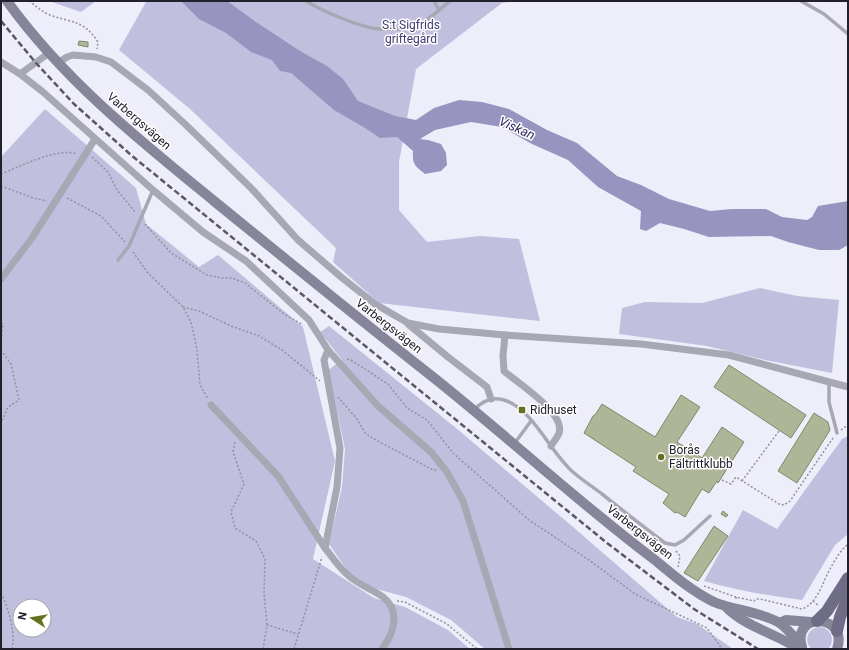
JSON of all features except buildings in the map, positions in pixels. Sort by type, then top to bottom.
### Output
[{"type":"main road","name":"Varbergsvägen","points":[[7,1],[58,63],[84,90],[121,124],[169,165],[474,411],[630,542],[679,579],[712,601],[783,626]]},
{"type":"main road","points":[[801,647],[800,637],[802,631],[827,611],[848,578]]},
{"type":"main road","points":[[839,642],[840,617],[848,597]]},
{"type":"main road","points":[[725,606],[730,612],[746,621],[801,647]]},
{"type":"main road","points":[[801,647],[783,626],[786,620],[814,622],[822,621],[830,623],[839,642]]},
{"type":"street","points":[[20,74],[49,53]]},
{"type":"street","points":[[58,63],[73,55],[96,57],[111,62],[148,90],[251,188],[298,240],[374,304],[408,323],[448,357],[487,387],[491,399]]},
{"type":"street","points":[[1,62],[20,74],[43,92],[153,190],[203,232],[252,266],[309,320],[328,350],[378,406],[431,452],[447,472],[463,500],[509,649]]},
{"type":"street","points":[[1,279],[32,238],[95,139]]},
{"type":"street","points":[[408,323],[439,329],[641,344],[729,355],[848,387]]},
{"type":"street","points":[[505,335],[502,356],[504,371],[533,392],[548,408],[559,423],[560,432],[550,446]]},
{"type":"street","points":[[325,548],[337,487],[340,448],[324,360],[328,350]]},
{"type":"street","points":[[211,405],[278,476],[325,548],[348,576],[387,601],[394,613],[394,624],[391,635],[382,649]]},
{"type":"lane","points":[[306,1],[343,18],[372,28],[400,28],[419,24],[450,1]]},
{"type":"lane","points":[[434,1],[439,10]]},
{"type":"lane","points":[[802,1],[824,14],[848,34]]},
{"type":"lane","points":[[118,260],[128,246],[153,190]]},
{"type":"lane","points":[[830,382],[829,402],[837,433]]},
{"type":"lane","points":[[474,411],[479,405],[491,399],[508,401],[522,410],[557,455],[573,472],[666,543],[675,545],[684,540],[710,516]]},
{"type":"lane","points":[[513,445],[531,421]]},
{"type":"path","points":[[29,1],[49,15],[84,26],[94,34],[98,42],[96,57]]},
{"type":"path","points":[[1,174],[40,158],[70,152],[84,157],[91,157],[108,172],[117,190],[171,253],[207,276],[232,278],[245,283],[284,314],[305,326]]},
{"type":"path","points":[[1,186],[33,198],[55,202]]},
{"type":"path","points":[[60,195],[101,216],[128,246],[148,273],[183,307],[191,322],[197,350],[200,385],[211,405]]},
{"type":"path","points":[[183,307],[199,311],[231,326],[259,336],[282,350],[328,387],[345,403],[365,432],[374,439],[433,470],[447,472]]},
{"type":"path","points":[[1,323],[3,324],[1,338]]},
{"type":"path","points":[[1,350],[11,364],[19,400],[8,407],[1,423]]},
{"type":"path","points":[[334,357],[351,360],[388,384],[407,408],[427,420],[453,453],[529,520],[589,560],[635,594],[707,628],[722,649]]},
{"type":"path","points":[[722,480],[731,484],[736,477],[779,504],[784,505],[788,503],[837,433],[848,424]]},
{"type":"path","points":[[742,481],[779,431]]},
{"type":"path","points":[[237,432],[233,452],[244,484],[231,512],[235,528],[256,541],[265,560],[264,593],[267,625],[263,649]]},
{"type":"path","points":[[669,544],[680,556],[678,566],[681,572],[679,579]]},
{"type":"path","points":[[690,586],[694,583],[708,586],[736,598],[754,601],[756,599],[760,599],[802,609],[813,601],[838,555],[848,544]]},
{"type":"path","points":[[294,649],[325,548]]},
{"type":"path","points":[[1,592],[6,602],[14,641],[12,649]]},
{"type":"path","points":[[387,601],[405,602],[411,605],[447,624],[478,649]]},
{"type":"path","points":[[267,625],[298,634]]},
{"type":"green space","points":[[49,1],[96,1],[81,12]]},
{"type":"green space","name":"S:t Sigfrids griftegård","points":[[145,1],[514,1],[502,3],[416,69],[399,162],[399,210],[427,242],[480,236],[519,239],[540,321],[379,303],[333,262],[336,248],[190,109],[119,50],[146,2]]},
{"type":"green space","points":[[45,109],[136,188],[146,224],[199,267],[218,255],[303,327],[335,461],[313,559],[374,598],[405,607],[448,630],[470,649],[1,649],[1,157]]},
{"type":"green space","points":[[760,288],[797,296],[839,300],[832,373],[765,360],[707,346],[619,334],[622,308],[645,302],[702,303]]},
{"type":"green space","points":[[329,326],[456,428],[677,617],[697,624],[733,649],[485,649],[451,620],[406,597],[373,588],[349,573],[329,544],[342,487],[345,449],[328,370],[342,360],[320,332]]},
{"type":"green space","points":[[848,436],[848,534],[835,545],[802,600],[777,597],[704,581],[743,510],[777,529],[842,439]]},
{"type":"green space","points":[[818,627],[826,629],[831,635],[832,642],[828,649],[811,649],[809,646],[807,639],[809,633],[814,628]]},
{"type":"water","name":"Viskan","points":[[181,1],[227,1],[300,51],[327,66],[343,79],[358,101],[395,116],[416,120],[434,108],[459,100],[482,102],[509,109],[547,130],[577,143],[617,176],[641,185],[669,199],[710,211],[732,209],[766,209],[782,217],[807,220],[812,217],[818,206],[848,201],[848,245],[839,250],[819,250],[771,236],[709,237],[660,223],[646,231],[640,229],[641,211],[598,187],[568,160],[532,144],[502,127],[471,122],[435,130],[420,139],[441,144],[446,153],[447,165],[441,171],[425,174],[415,164],[413,159],[413,151],[397,137],[380,138],[334,110],[291,73],[280,71],[272,60],[251,52],[226,33],[199,19]]},
{"type":"railway","points":[[1,21],[36,63],[74,104],[131,155],[607,543],[694,609],[758,649]]},
{"type":"place","name":"Ridhuset","points":[[522,410]]},
{"type":"place","name":"Borås Fältrittklubb","points":[[661,457]]}]
